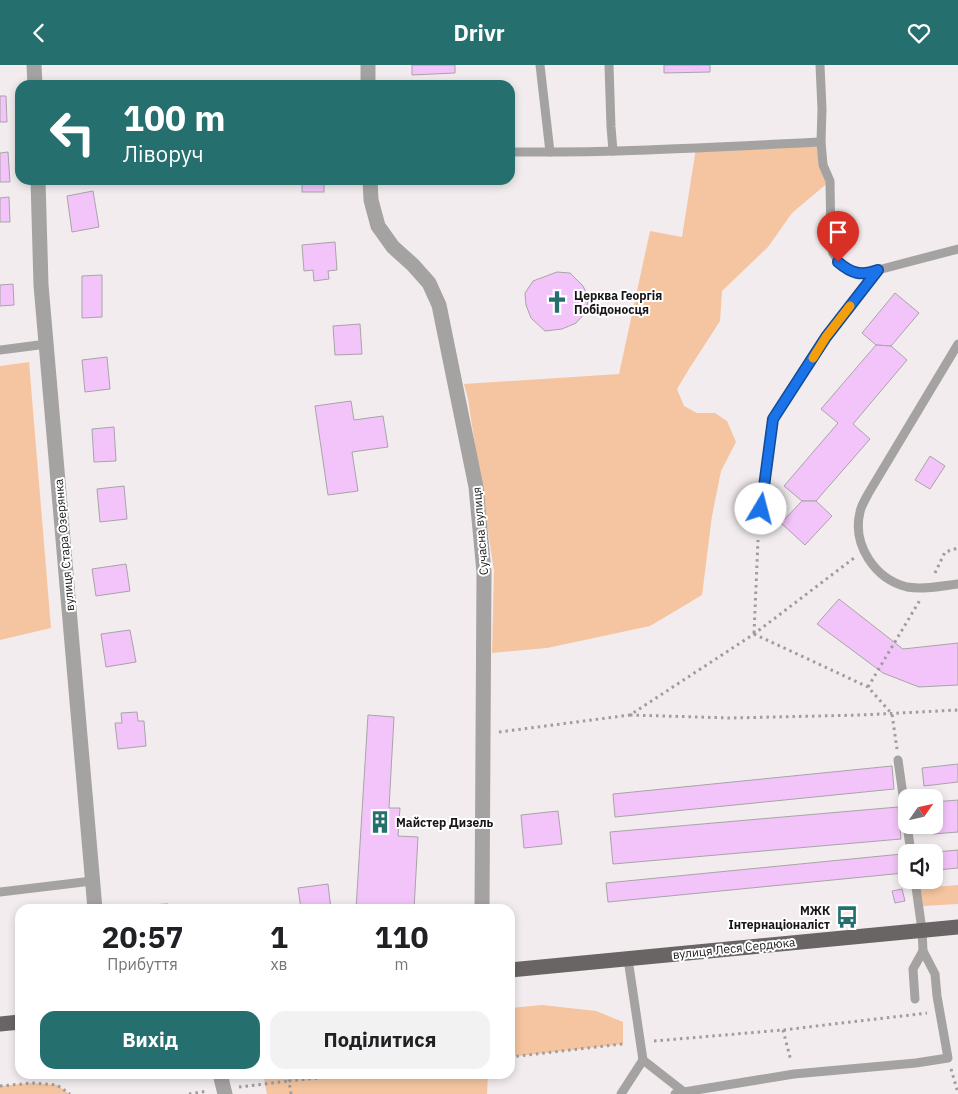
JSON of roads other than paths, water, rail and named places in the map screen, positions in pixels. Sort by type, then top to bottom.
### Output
[{"type":"main road","name":"вулиця Леся Сердюка","points":[[515,970],[958,927]]},
{"type":"main road","points":[[0,1024],[15,1022]]},
{"type":"street","points":[[34,65],[35,80]]},
{"type":"street","points":[[368,65],[368,80]]},
{"type":"street","name":"вулиця Стара Озерянка","points":[[38,185],[41,285],[94,904]]},
{"type":"street","name":"Сучасна вулиця","points":[[370,185],[371,200],[378,225],[393,247],[429,283],[439,305],[476,487],[484,572],[482,904]]},
{"type":"street","points":[[221,1079],[225,1094]]},
{"type":"lane","points":[[540,65],[550,152]]},
{"type":"lane","points":[[609,65],[613,151]]},
{"type":"lane","points":[[820,65],[823,165],[830,181],[831,242],[833,253],[838,262],[847,269],[867,274],[958,249]]},
{"type":"lane","points":[[515,152],[613,151],[821,142]]},
{"type":"lane","points":[[758,527],[773,419],[826,337],[878,270]]},
{"type":"lane","points":[[0,350],[47,344]]},
{"type":"lane","points":[[958,344],[868,494],[860,512],[859,522],[859,532],[864,551],[874,567],[890,580],[908,587],[928,588],[958,584]]},
{"type":"lane","points":[[898,760],[902,789]]},
{"type":"lane","points":[[0,892],[92,881]]},
{"type":"lane","points":[[628,959],[643,1060],[679,1093],[794,1073],[916,1063],[948,1058],[936,996],[935,974],[923,951],[916,889]]},
{"type":"lane","points":[[915,999],[913,969],[923,951]]},
{"type":"lane","points":[[621,1094],[643,1060]]},
{"type":"place","name":"Церква Георгія Побідоносця","points":[[557,302]]},
{"type":"place","name":"Майстер Дизель","points":[[380,822]]},
{"type":"place","name":"МЖК Інтернаціоналіст","points":[[847,917]]}]
